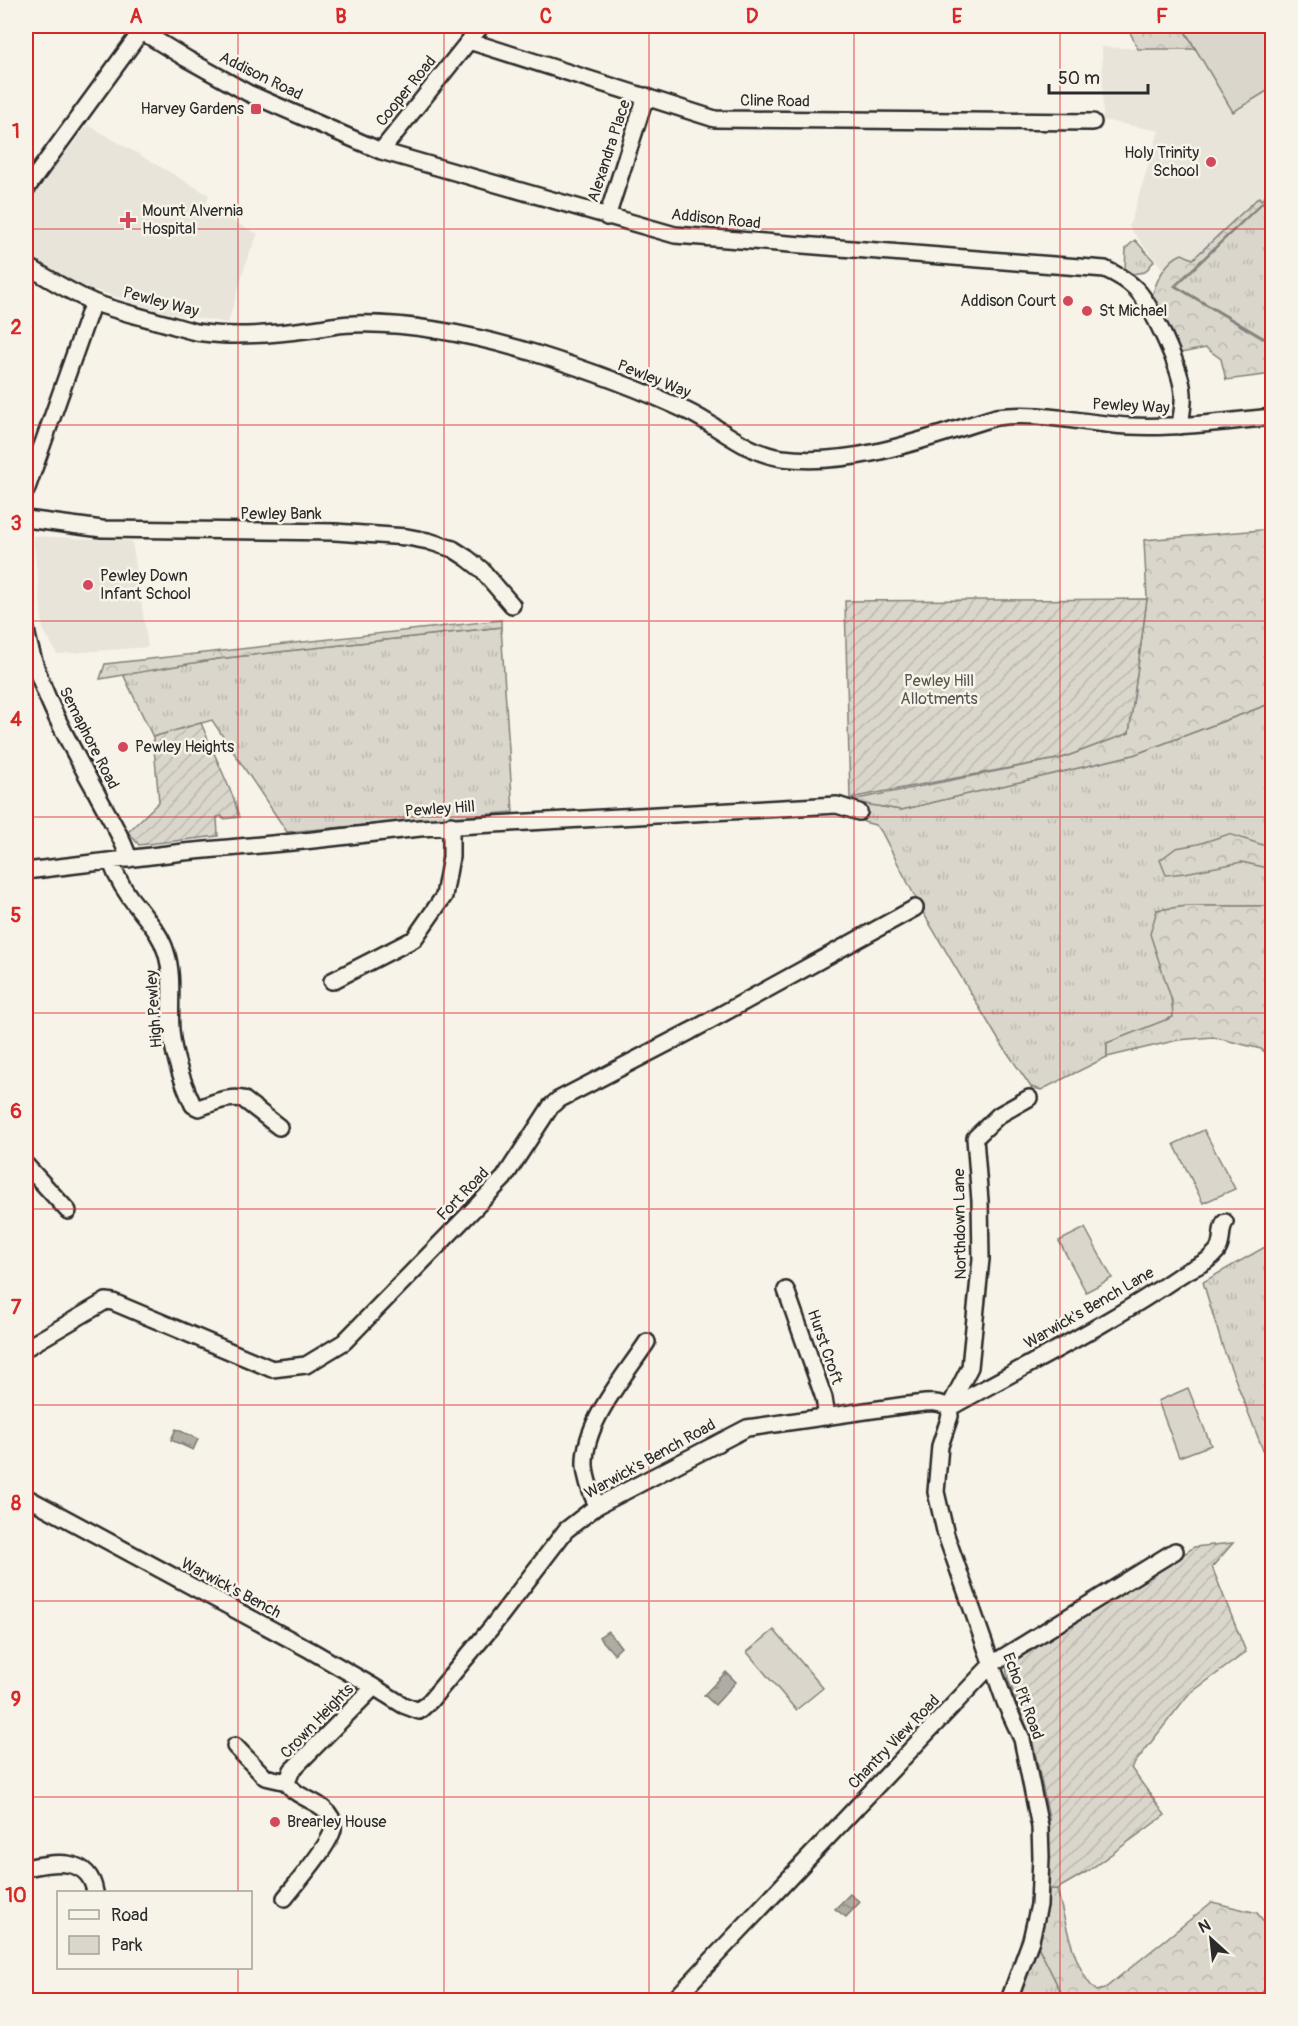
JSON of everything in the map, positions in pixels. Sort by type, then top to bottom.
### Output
[{"type":"street","name":"Cooper Road","points":[[381,151],[481,26]]},
{"type":"street","name":"Addison Road","points":[[143,28],[186,59],[248,93],[381,151],[675,235],[1105,268],[1136,289],[1151,312],[1173,358],[1182,381],[1184,396],[1180,426]]},
{"type":"street","points":[[26,189],[143,28]]},
{"type":"street","name":"Cline Road","points":[[469,42],[715,119],[1093,122]]},
{"type":"street","name":"Alexandra Place","points":[[608,217],[646,96]]},
{"type":"street","name":"Pewley Way","points":[[26,265],[93,302],[195,332],[260,333],[350,324],[379,324],[415,327],[471,337],[532,353],[630,387],[694,415],[741,444],[780,458],[826,460],[856,456],[888,450],[996,417],[1011,415],[1058,417],[1127,426],[1180,426],[1272,417]]},
{"type":"street","points":[[26,491],[93,302]]},
{"type":"street","name":"Pewley Bank","points":[[26,519],[102,529],[335,532],[407,537],[453,549],[481,569],[512,605]]},
{"type":"street","name":"Semaphore Road","points":[[26,630],[41,681],[129,859]]},
{"type":"street","name":"Pewley Hill","points":[[26,871],[451,825],[837,806],[859,812]]},
{"type":"street","points":[[332,981],[414,939],[444,896],[451,857],[451,825]]},
{"type":"street","name":"High Pewley","points":[[111,862],[119,880],[137,907],[159,933],[166,949],[169,962],[171,1031],[176,1056],[193,1105],[199,1108],[217,1101],[243,1099],[279,1127]]},
{"type":"street","name":"Fort Road","points":[[26,1348],[106,1301],[123,1306],[272,1369],[306,1365],[344,1342],[504,1178],[551,1106],[558,1100],[915,908]]},
{"type":"street","name":"Northdown Lane","points":[[949,1408],[970,1366],[981,1259],[980,1201],[975,1138],[999,1115],[1029,1098]]},
{"type":"street","points":[[26,1165],[68,1211]]},
{"type":"street","name":"Warwick's Bench Lane","points":[[949,1408],[1109,1320],[1186,1271],[1205,1263],[1218,1250],[1225,1222]]},
{"type":"street","name":"Hurst Croft","points":[[786,1290],[824,1398],[827,1417]]},
{"type":"street","points":[[597,1506],[587,1482],[585,1464],[588,1443],[596,1420],[647,1342]]},
{"type":"street","name":"Warwick's Bench Road","points":[[419,1711],[491,1628],[566,1530],[597,1506],[747,1428],[932,1403],[943,1404],[949,1408]]},
{"type":"street","name":"Echo Pit Road","points":[[949,1408],[950,1416],[940,1446],[936,1492],[946,1534],[992,1664],[1022,1739],[1038,1815],[1041,1857],[1039,1905],[1031,1940],[1009,2001]]},
{"type":"street","name":"Warwick's Bench","points":[[26,1497],[403,1705],[419,1711]]},
{"type":"street","name":"Chantry View Road","points":[[674,2001],[992,1664],[1175,1551]]},
{"type":"street","name":"Crown Heights","points":[[285,1898],[327,1842],[333,1831],[334,1821],[325,1810],[292,1792],[287,1782],[292,1770],[374,1687]]},
{"type":"street","name":"Crown Heights","points":[[235,1746],[265,1777],[287,1782]]},
{"type":"street","points":[[26,1868],[62,1863],[79,1867],[91,1877],[94,1891]]},
{"type":"shaded area","name":"Holy Trinity School","points":[[1187,26],[1272,26],[1272,194],[1176,286],[1129,227],[1159,131],[1103,120],[1102,47],[1168,50],[1181,29]]},
{"type":"shaded area","name":"Mount Alvernia Hospital","points":[[88,125],[209,195],[205,207],[258,234],[247,259],[228,323],[164,312],[67,281],[26,256],[26,203]]},
{"type":"shaded area","name":"Pewley Down Infant School","points":[[33,536],[132,541],[148,647],[57,654],[43,629]]},
{"type":"green space","points":[[1127,26],[1195,26],[1185,32],[1196,49],[1138,49]]},
{"type":"green space","points":[[1195,26],[1272,26],[1272,88],[1233,112],[1185,31]]},
{"type":"green space","points":[[1272,190],[1272,193],[1174,286],[1263,339],[1272,333],[1272,374],[1226,380],[1221,359],[1206,348],[1181,353],[1152,298],[1153,292],[1162,272],[1171,261],[1182,254],[1193,259],[1259,197],[1261,200]]},
{"type":"green space","points":[[1272,194],[1272,332],[1264,338],[1176,286]]},
{"type":"green space","points":[[1135,240],[1154,261],[1145,272],[1132,274],[1125,270],[1126,248]]},
{"type":"green space","points":[[1272,529],[1272,703],[1133,755],[901,810],[847,801],[1062,758],[1129,733],[1147,599],[1144,540]]},
{"type":"green space","name":"Pewley Hill Allotments","points":[[1147,599],[1129,733],[1062,758],[850,798],[845,601]]},
{"type":"green space","points":[[501,620],[501,627],[217,659],[100,679],[105,664]]},
{"type":"green space","points":[[501,627],[513,812],[287,832],[212,720],[153,737],[123,674],[217,659]]},
{"type":"green space","points":[[1272,703],[1272,906],[1188,906],[1157,910],[1174,1017],[1107,1043],[1107,1057],[1041,1090],[1031,1087],[998,1039],[925,916],[881,831],[875,825],[864,822],[847,801],[901,810],[1133,755]]},
{"type":"green space","points":[[201,723],[234,799],[239,817],[223,819],[222,816],[217,817],[218,836],[139,845],[128,832],[159,802],[153,737]]},
{"type":"green space","points":[[1229,834],[1272,848],[1272,869],[1242,862],[1166,875],[1160,860],[1176,848]]},
{"type":"green space","points":[[1188,906],[1272,906],[1272,1058],[1261,1049],[1213,1037],[1178,1040],[1107,1057],[1107,1043],[1173,1017],[1172,1001],[1150,934],[1157,910]]},
{"type":"green space","points":[[1204,1130],[1235,1189],[1203,1203],[1174,1144]]},
{"type":"green space","points":[[1085,1228],[1112,1278],[1086,1292],[1059,1241]]},
{"type":"green space","points":[[1272,1243],[1272,1473],[1223,1348],[1203,1282]]},
{"type":"green space","points":[[1188,1388],[1211,1445],[1179,1457],[1158,1401]]},
{"type":"green space","points":[[1233,1543],[1212,1567],[1246,1652],[1188,1695],[1131,1768],[1165,1815],[1088,1871],[1057,1889],[1048,1889],[1049,1817],[1033,1743],[1008,1679],[1006,1666],[1194,1547]]},
{"type":"green space","points":[[774,1630],[823,1688],[796,1710],[747,1652]]},
{"type":"green space","points":[[1048,1889],[1057,1889],[1067,1929],[1082,1972],[1097,1991],[1104,1989],[1212,1902],[1257,1913],[1272,1931],[1272,1980],[1260,1995],[1251,2000],[1065,2000],[1038,1946]]},
{"type":"green space","points":[[1038,1946],[1065,2000],[1016,2000]]},
{"type":"water","points":[[176,1429],[198,1439],[193,1450],[171,1440]]},
{"type":"water","points":[[608,1631],[621,1647],[614,1654],[599,1637]]},
{"type":"water","points":[[726,1672],[736,1682],[715,1705],[704,1695]]},
{"type":"water","points":[[850,1894],[860,1902],[846,1917],[835,1909]]},
{"type":"place","name":"Harvey Gardens","points":[[256,109]]},
{"type":"place","name":"Holy Trinity School","points":[[1211,162]]},
{"type":"place","name":"Mount Alvernia Hospital","points":[[128,220]]},
{"type":"place","name":"Addison Court","points":[[1068,301]]},
{"type":"place","name":"St Michael","points":[[1087,311]]},
{"type":"place","name":"Pewley Down Infant School","points":[[88,585]]},
{"type":"place","name":"Pewley Heights","points":[[123,747]]},
{"type":"place","name":"Brearley House","points":[[275,1822]]}]
